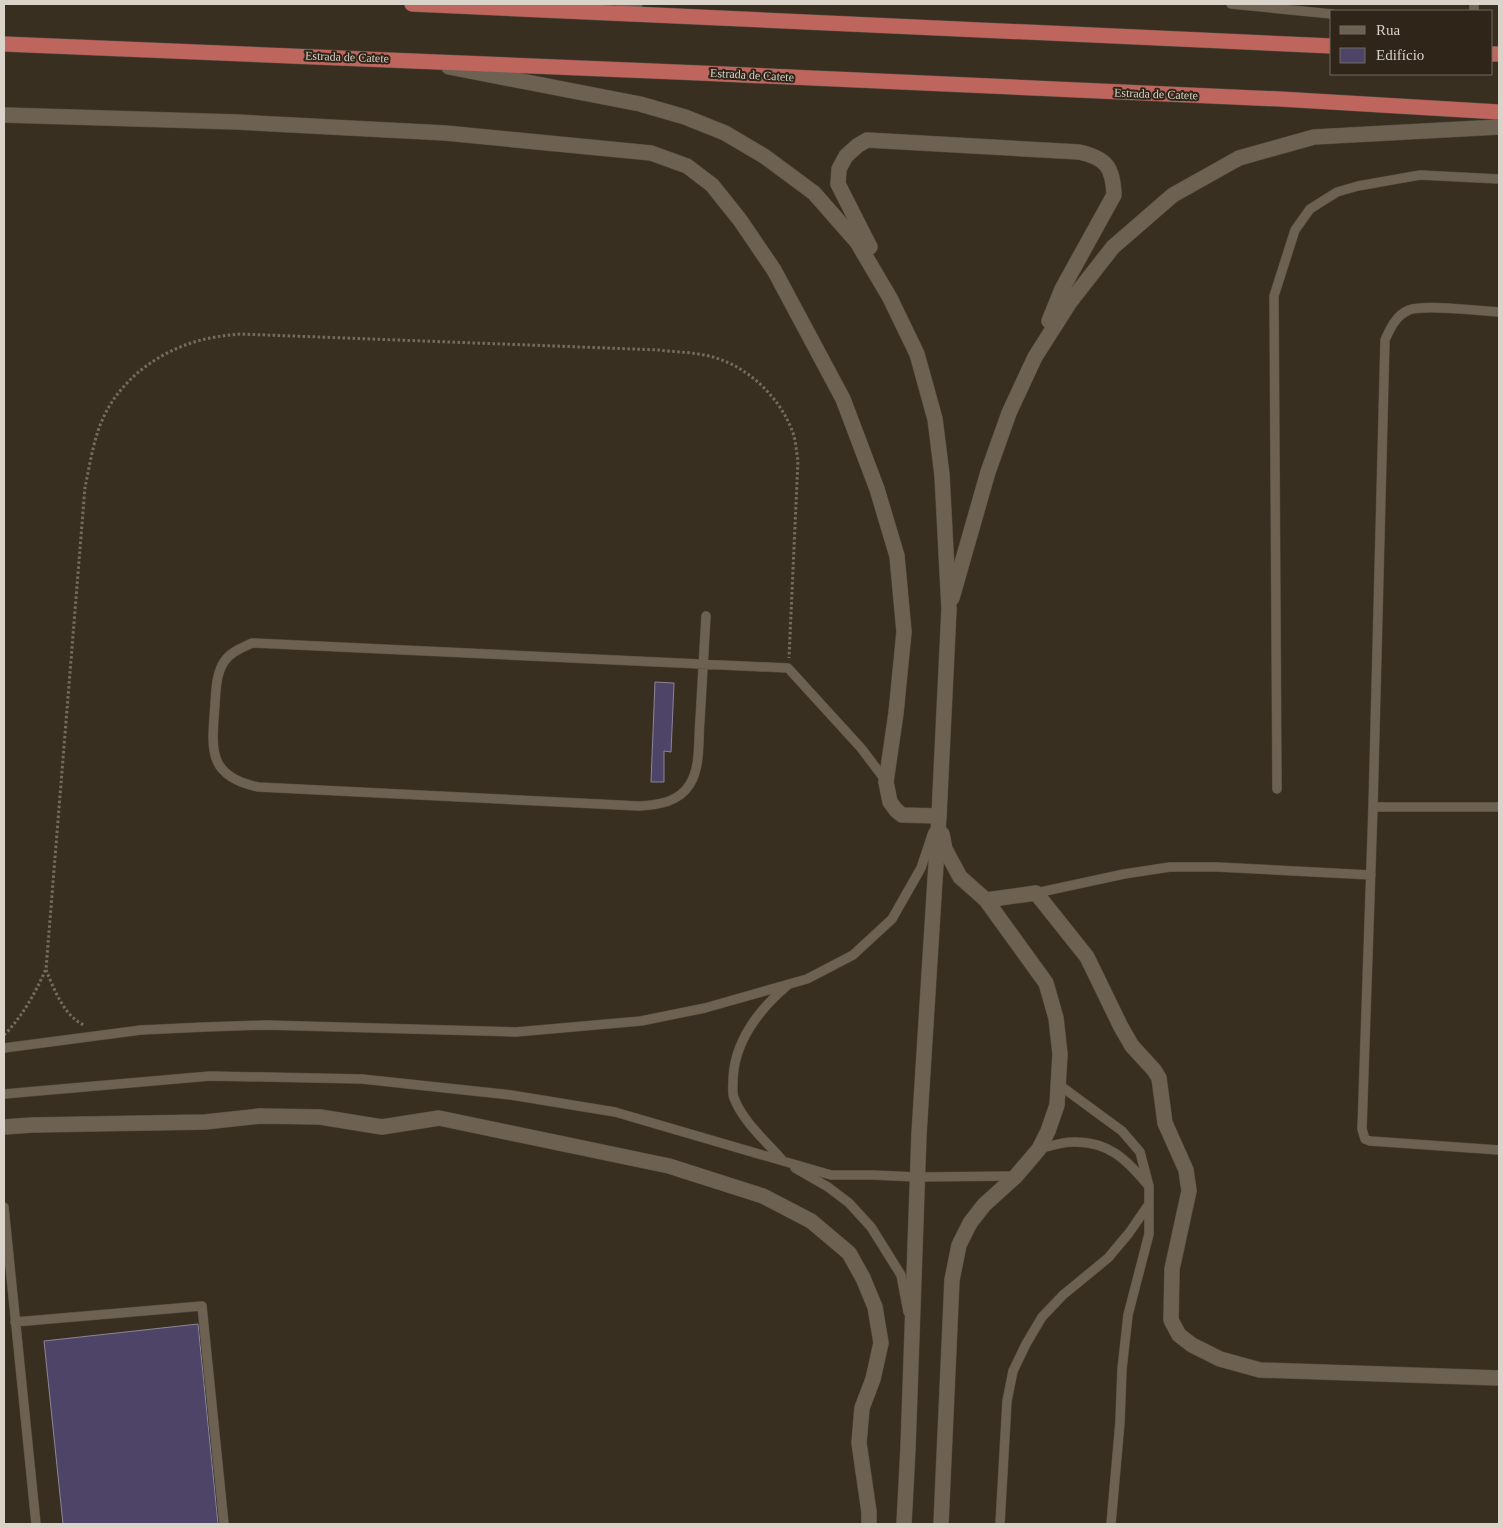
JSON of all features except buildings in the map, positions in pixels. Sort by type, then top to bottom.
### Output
[{"type":"highway","points":[[412,4],[1330,46]]},
{"type":"highway","name":"Estrada de Catete","points":[[4,44],[411,60],[1280,99],[1499,112]]},
{"type":"street","points":[[411,60],[640,104],[685,116],[725,133],[764,156],[814,193],[857,242],[890,298],[917,354]]},
{"type":"street","points":[[4,115],[236,122],[436,133],[651,153],[687,166],[712,185],[740,220],[774,270],[843,399],[877,489],[896,556],[904,632],[896,713],[886,782],[890,802],[902,815],[939,816]]},
{"type":"street","points":[[1035,357],[1070,302],[1112,247],[1173,195],[1239,158],[1314,137],[1499,127]]},
{"type":"street","points":[[904,1524],[917,1177],[939,816],[949,609],[940,466],[934,420],[917,354],[890,285],[838,184],[839,169],[846,156],[856,146],[867,140],[1079,152],[1093,155],[1106,164],[1113,178],[1114,195],[1062,290],[1035,357],[1009,413],[988,472],[949,609]]},
{"type":"street","points":[[939,816],[945,849],[960,877],[986,900],[1046,983],[1056,1018],[1060,1054],[1057,1105],[1048,1131],[1039,1149],[1016,1176],[980,1211],[970,1223],[959,1245],[952,1280],[941,1524]]},
{"type":"street","points":[[986,900],[1036,892],[1087,957],[1132,1046],[1159,1078],[1165,1123],[1186,1170],[1189,1190],[1172,1269],[1171,1320],[1178,1335],[1192,1345],[1220,1359],[1260,1370],[1499,1378]]},
{"type":"street","points":[[4,1127],[205,1122],[260,1116],[320,1117],[382,1127],[439,1118],[669,1166],[763,1196],[811,1221],[849,1253],[864,1278],[875,1307],[881,1342],[873,1379],[862,1408],[858,1443],[869,1512],[869,1524]]},
{"type":"lane","points":[[606,13],[638,4]]},
{"type":"lane","points":[[1231,4],[1330,14]]},
{"type":"lane","points":[[1277,789],[1274,296],[1295,230],[1310,208],[1337,192],[1358,186],[1420,175],[1499,178]]},
{"type":"lane","points":[[1499,312],[1423,308],[1408,310],[1393,323],[1385,340],[1373,807],[1362,1135],[1370,1141],[1499,1150]]},
{"type":"lane","points":[[706,616],[704,664],[697,769],[689,785],[675,799],[658,805],[639,806],[258,787],[242,784],[228,776],[217,763],[212,745],[217,678],[224,662],[235,651],[252,643],[704,664],[788,668],[861,748],[886,782]]},
{"type":"lane","points":[[1373,807],[1499,808]]},
{"type":"lane","points":[[4,1048],[140,1030],[266,1025],[516,1032],[641,1020],[705,1008],[807,978],[853,955],[892,919],[921,868],[939,816]]},
{"type":"lane","points":[[1036,892],[1124,874],[1170,867],[1217,867],[1371,874]]},
{"type":"lane","points":[[790,983],[770,1001],[752,1023],[739,1049],[733,1072],[733,1096],[746,1119],[783,1161],[828,1187],[850,1203],[871,1227],[901,1275],[912,1334]]},
{"type":"lane","points":[[4,1102],[7,1094],[210,1076],[362,1079],[511,1095],[615,1112],[831,1175],[873,1174],[917,1177],[1016,1176]]},
{"type":"lane","points":[[1058,1084],[1122,1131],[1140,1152],[1149,1186],[1149,1234],[1128,1315],[1122,1369],[1120,1422],[1111,1524]]},
{"type":"lane","points":[[1039,1149],[1072,1141],[1096,1144],[1111,1150],[1130,1163],[1149,1186]]},
{"type":"lane","points":[[1000,1524],[1007,1401],[1013,1371],[1042,1317],[1063,1295],[1108,1258],[1129,1233],[1149,1204]]},
{"type":"lane","points":[[4,1206],[36,1524]]},
{"type":"lane","points":[[15,1322],[202,1306],[224,1524]]},
{"type":"path","points":[[4,1036],[24,1011],[46,969],[85,487],[98,431],[109,406],[129,380],[153,360],[180,347],[208,338],[240,334],[658,350],[705,355],[729,362],[751,376],[768,391],[794,434],[798,460],[788,668]]},
{"type":"path","points":[[46,969],[54,989],[65,1007],[78,1022],[105,1035]]}]
